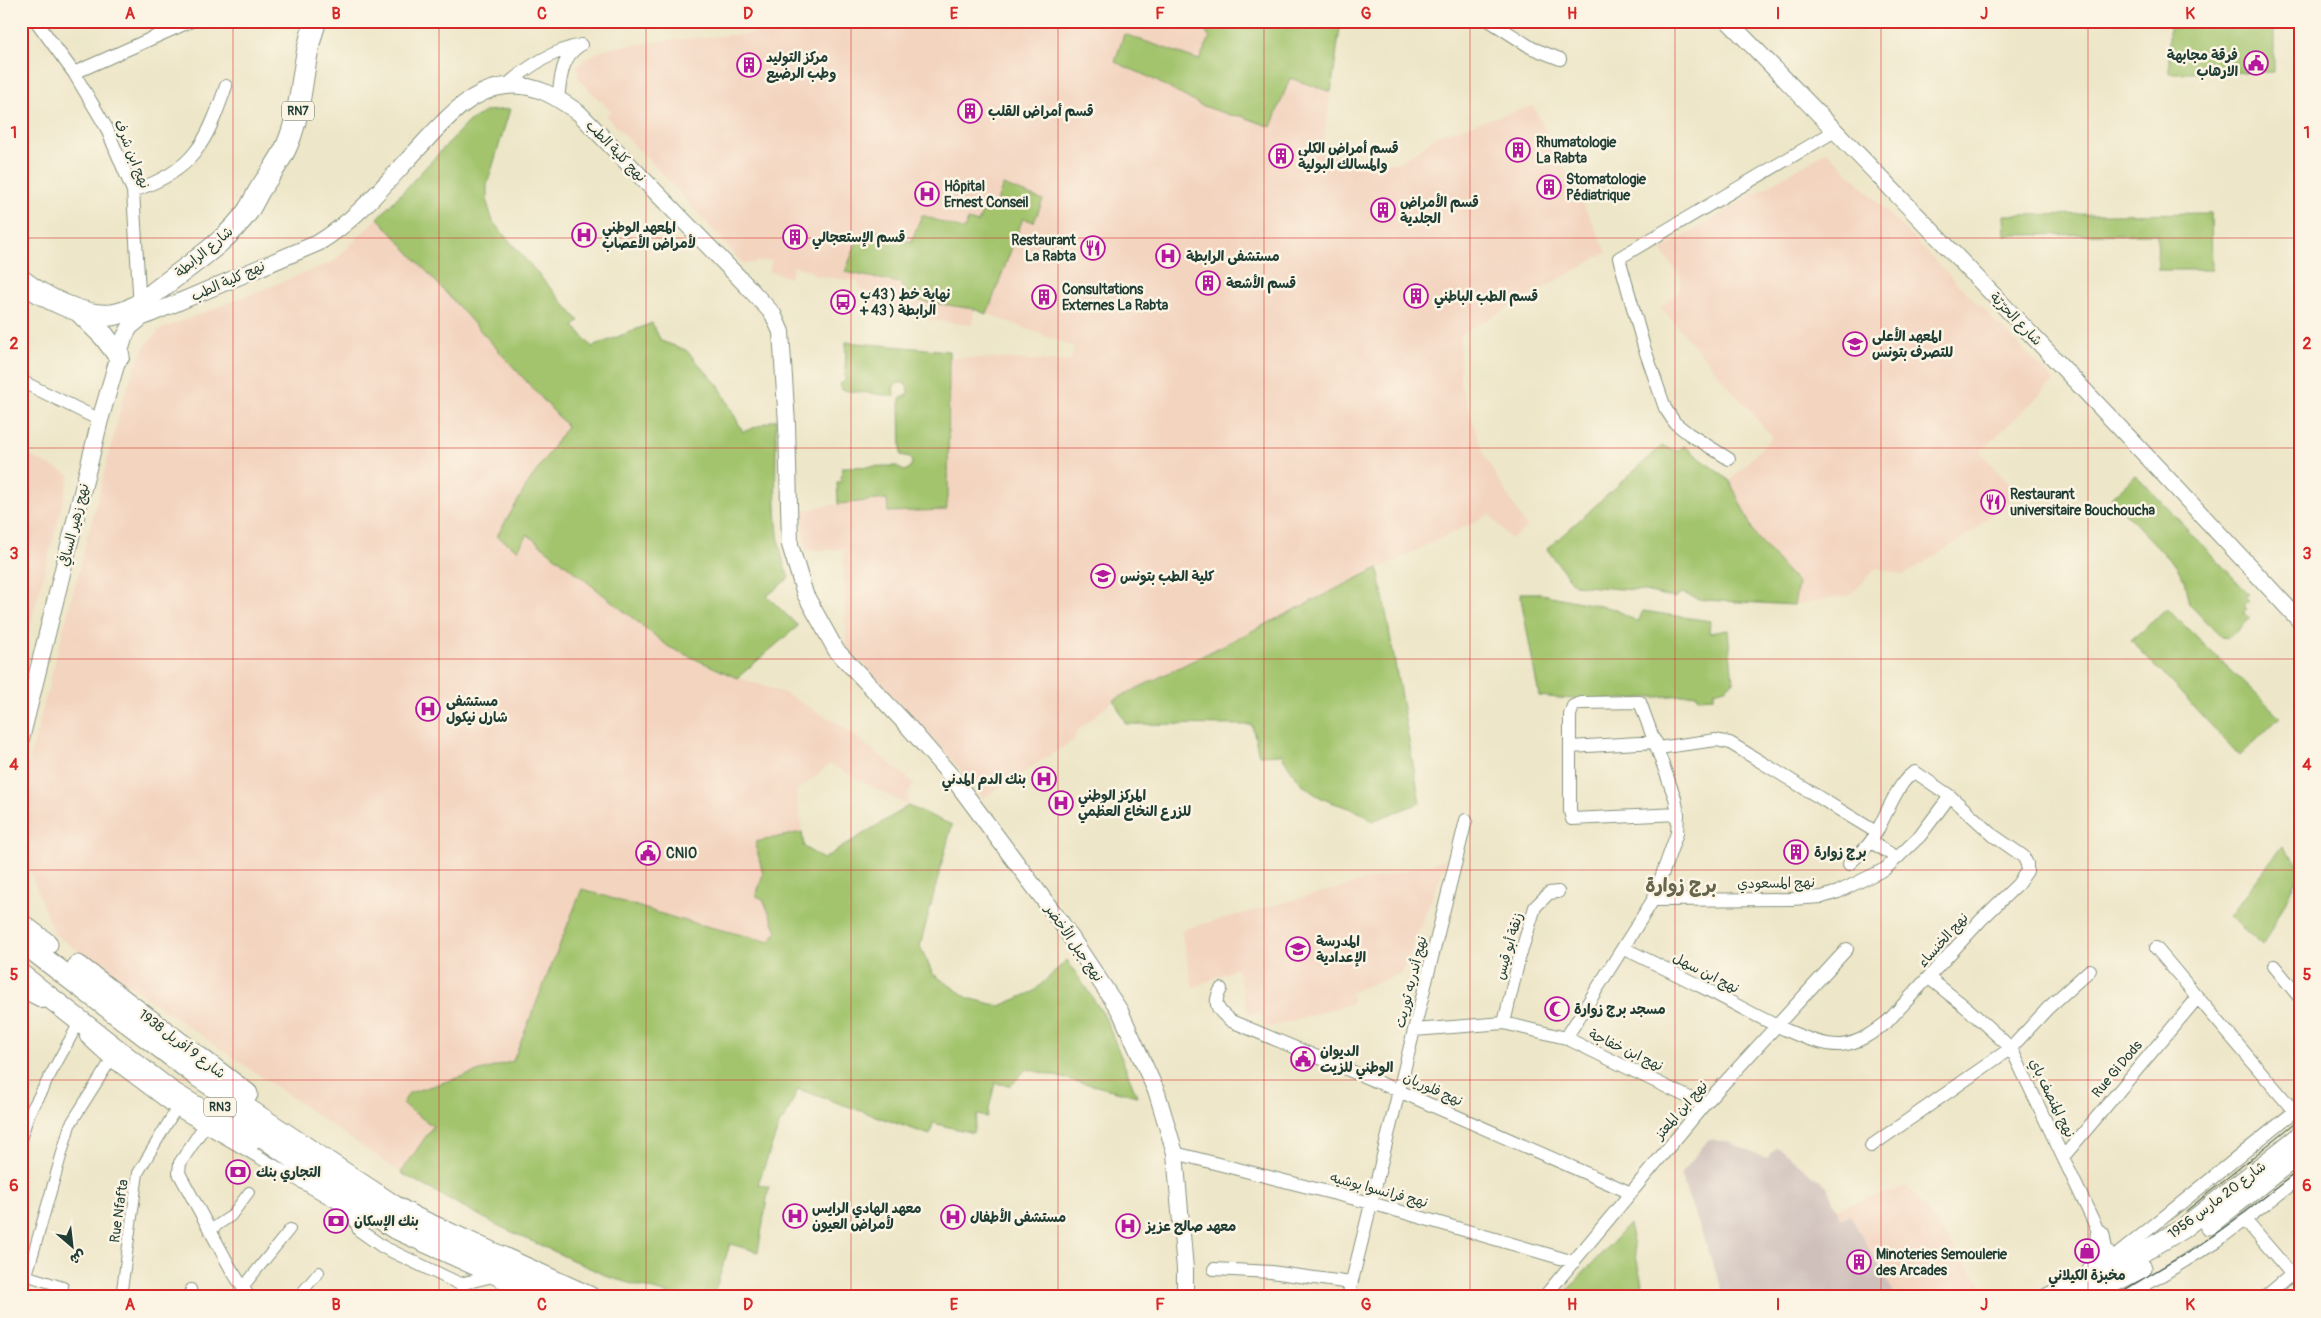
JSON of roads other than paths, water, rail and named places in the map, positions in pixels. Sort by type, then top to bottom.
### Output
[{"type":"main road","name":"شارع الرابطة","points":[[139,304],[209,251],[227,234],[248,210],[258,192],[275,170],[288,144],[300,104],[308,52],[316,21]]},
{"type":"main road","name":"RN7","points":[[21,280],[69,308],[79,311],[111,315],[128,312],[139,304]]},
{"type":"main road","name":"RN7","points":[[52,298],[91,303],[108,302],[122,298],[139,304]]},
{"type":"main road","points":[[79,311],[104,336],[119,356]]},
{"type":"main road","name":"شارع 9 أفريل 1938","points":[[21,924],[213,1066],[393,1226],[535,1295]]},
{"type":"main road","name":"شارع 9 أفريل 1938","points":[[21,941],[94,1005]]},
{"type":"main road","name":"شارع 9 أفريل 1938","points":[[21,958],[200,1077],[358,1193]]},
{"type":"main road","name":"شارع 9 أفريل 1938","points":[[21,975],[172,1092],[358,1193],[589,1297]]},
{"type":"main road","name":"شارع 20 مارس 1956","points":[[2119,1276],[2195,1220],[2300,1136]]},
{"type":"main road","name":"شارع 20 مارس 1956","points":[[2049,1297],[2086,1289],[2119,1276],[2179,1246],[2300,1153]]},
{"type":"main road","points":[[2086,1289],[2102,1248],[2100,1235]]},
{"type":"street","name":"نهج ابن شرف","points":[[36,21],[74,74],[106,127],[133,191],[139,304]]},
{"type":"street","points":[[74,74],[191,21]]},
{"type":"street","points":[[1490,21],[1532,48],[1560,59]]},
{"type":"street","name":"شارع الحرّيّة","points":[[1728,21],[2027,330],[2300,621]]},
{"type":"street","points":[[506,86],[532,64],[560,51],[581,45],[574,50],[564,63],[558,98]]},
{"type":"street","points":[[133,191],[166,178],[196,153],[211,127],[226,86]]},
{"type":"street","name":"نهج كلية الطب","points":[[139,304],[318,243],[353,217],[450,116],[471,99],[489,90],[506,86],[523,86],[558,98],[579,113],[748,287],[779,323],[787,424],[790,545],[805,594],[836,650]]},
{"type":"street","points":[[1729,459],[1689,434],[1675,422],[1665,408],[1644,347],[1619,258],[1835,131]]},
{"type":"street","name":"نهج زهير السافي","points":[[21,739],[100,420],[127,332],[139,304]]},
{"type":"street","points":[[21,381],[100,420]]},
{"type":"street","name":"نهج جبل الأخضر","points":[[836,650],[906,724],[953,778],[1092,966],[1120,1011],[1136,1044],[1167,1121],[1175,1153],[1185,1269],[1185,1297]]},
{"type":"street","points":[[1566,1038],[1653,900],[1677,833],[1678,814],[1675,798],[1640,702],[1581,703],[1573,706],[1570,715],[1570,811],[1572,819],[1678,814]]},
{"type":"street","points":[[1570,747],[1657,745],[1716,740],[1730,743],[1814,796],[1873,837],[1897,858]]},
{"type":"street","points":[[1849,864],[1873,837],[1892,800],[1912,774],[1919,773],[1950,796]]},
{"type":"street","name":"نهج المسعودي","points":[[1653,900],[1822,897],[1838,892],[1885,869],[1920,836],[1950,796]]},
{"type":"street","name":"نهج الخنساء","points":[[1776,1025],[1828,1044],[1842,1045],[1858,1041],[1871,1034],[1888,1021],[1981,920],[2018,884],[2027,871],[2028,864],[2023,856],[1994,836],[1950,796]]},
{"type":"street","name":"نهج أندريه ثوريت","points":[[1348,1297],[1466,820]]},
{"type":"street","name":"زنقة أبو قيس","points":[[1504,1023],[1519,960],[1535,907],[1548,893],[1558,892]]},
{"type":"street","name":"نهج ابن سهل","points":[[1623,948],[1776,1025]]},
{"type":"street","points":[[2156,948],[2297,1109]]},
{"type":"street","name":"نهج ابن المعتز","points":[[1544,1297],[1704,1105],[1847,949]]},
{"type":"street","points":[[2274,966],[2300,998]]},
{"type":"street","points":[[1871,1146],[2011,1048],[2048,1008],[2090,970]]},
{"type":"street","name":"نهج المنصف باي","points":[[1929,978],[1974,1014],[2011,1048],[2064,1156],[2119,1276]]},
{"type":"street","name":"نهج فلوريان","points":[[1221,989],[1216,1002],[1221,1014],[1231,1020],[1399,1091],[1631,1193]]},
{"type":"street","points":[[21,991],[49,1006],[111,1060],[176,1109],[352,1211],[359,1230],[383,1248],[460,1284],[497,1275]]},
{"type":"street","name":"Rue Gi Dods","points":[[2064,1156],[2194,1002]]},
{"type":"street","name":"نهج ابن خفاجة","points":[[1414,1030],[1504,1023],[1566,1038],[1704,1105]]},
{"type":"street","points":[[21,1139],[30,1112],[76,1028]]},
{"type":"street","points":[[81,1297],[62,1294],[63,1287],[24,1274],[70,1125],[111,1060]]},
{"type":"street","name":"Rue Nfafta","points":[[121,1297],[138,1173],[176,1109]]},
{"type":"street","name":"شارع 20 مارس 1956","points":[[2119,1276],[2297,1109]]},
{"type":"street","points":[[205,1125],[178,1168],[182,1182],[246,1292],[290,1229]]},
{"type":"street","name":"نهج فرانسوا بوشيه","points":[[1175,1153],[1371,1203],[1574,1262]]},
{"type":"street","name":"شارع 20 مارس 1956","points":[[2119,1276],[2198,1253],[2246,1220],[2300,1178]]},
{"type":"street","points":[[210,1230],[231,1216],[250,1192]]},
{"type":"street","points":[[2246,1220],[2296,1279],[2265,1297]]},
{"type":"street","points":[[1214,1269],[1271,1272],[1351,1284]]},
{"type":"street","points":[[298,1297],[319,1272]]},
{"type":"tram line","points":[[2186,1211],[2300,1119]]},
{"type":"tram line","points":[[2112,1297],[2194,1249],[2246,1212],[2300,1169]]},
{"type":"place","name":"فرقة مجابهة الارهاب","points":[[2256,63]]},
{"type":"place","name":"مركز التوليد وطب الرضيع","points":[[749,65]]},
{"type":"place","name":"قسم أمراض القلب","points":[[970,111]]},
{"type":"place","name":"Rhumatologie La Rabta","points":[[1518,150]]},
{"type":"place","name":"قسم أمراض الكلى والمسالك البولية","points":[[1281,156]]},
{"type":"place","name":"Stomatologie Pédiatrique","points":[[1549,187]]},
{"type":"place","name":"Hôpital Ernest Conseil","points":[[927,194]]},
{"type":"place","name":"قسم الأمراض الجلدية","points":[[1383,210]]},
{"type":"place","name":"المعهد الوطني لأمراض الأعصاب","points":[[584,235]]},
{"type":"place","name":"قسم الإستعجالي","points":[[795,237]]},
{"type":"place","name":"Restaurant La Rabta","points":[[1093,248]]},
{"type":"place","name":"مستشفى الرابطة","points":[[1168,256]]},
{"type":"place","name":"قسم الأشعة","points":[[1208,283]]},
{"type":"place","name":"قسم الطب الباطني","points":[[1416,296]]},
{"type":"place","name":"Consultations Externes La Rabta","points":[[1044,297]]},
{"type":"place","name":"نهاية خط ( 43ب + 43 ) الرابطة","points":[[843,302]]},
{"type":"place","name":"المعهد الأعلى للتصرف بتونس","points":[[1855,344]]},
{"type":"place","name":"Restaurant universitaire Bouchoucha","points":[[1993,502]]},
{"type":"place","name":"كلية الطب بتونس","points":[[1103,576]]},
{"type":"place","name":"مستشفى شارل نيكول","points":[[428,709]]},
{"type":"place","name":"بنك الدم المدني","points":[[1044,779]]},
{"type":"place","name":"المركز الوطني للزرع النخاع العظمي","points":[[1061,803]]},
{"type":"place","name":"برج زوارة","points":[[1796,852]]},
{"type":"place","name":"CNIO","points":[[648,853]]},
{"type":"place","name":"المدرسة الإعدادية","points":[[1298,949]]},
{"type":"place","name":"مسجد برج زوارة","points":[[1557,1009]]},
{"type":"place","name":"الديوان الوطني للزيت","points":[[1303,1059]]},
{"type":"place","name":"التجاري بنك","points":[[238,1172]]},
{"type":"place","name":"معهد الهادي الرايس لأمراض العيون","points":[[795,1216]]},
{"type":"place","name":"مستشفى الأطفال","points":[[953,1217]]},
{"type":"place","name":"بنك الإسكان","points":[[336,1221]]},
{"type":"place","name":"معهد صالح عزيز","points":[[1128,1226]]},
{"type":"place","name":"مخبزة الكيلاني","points":[[2087,1251]]},
{"type":"place","name":"Minoteries Semoulerie des Arcades","points":[[1859,1262]]},
{"type":"district","name":"برج زوارة","points":[[1681,886]]}]
